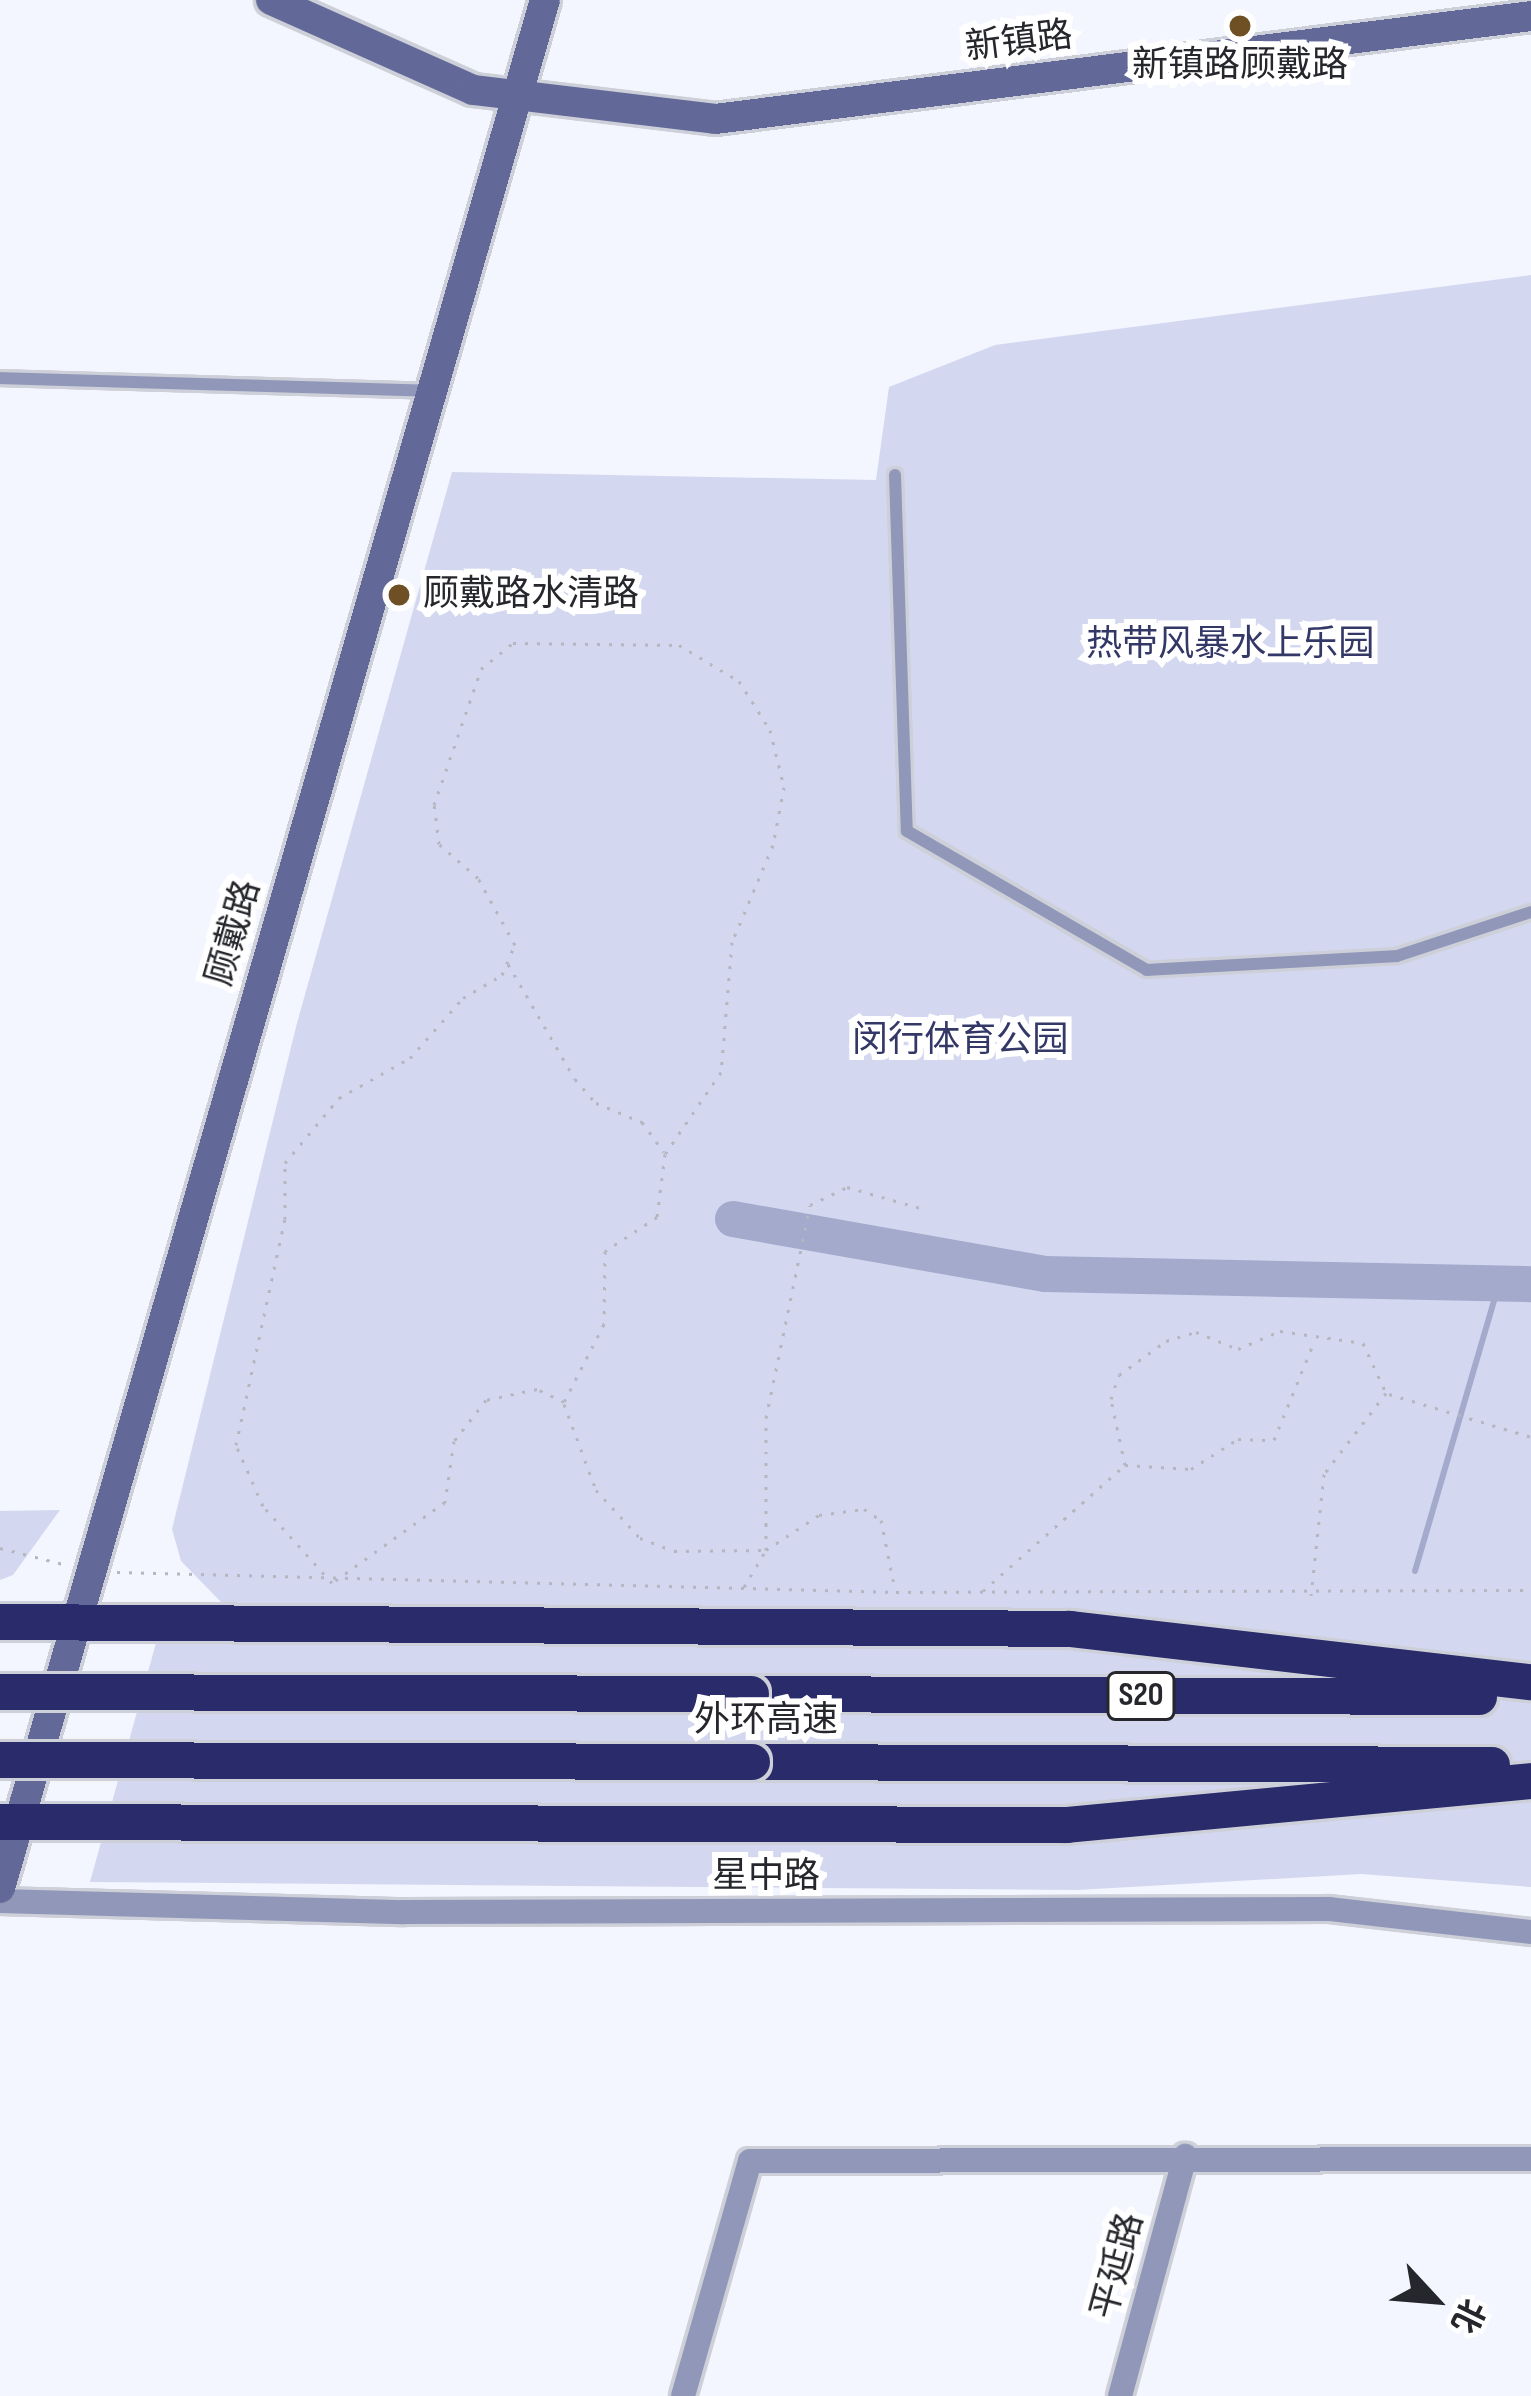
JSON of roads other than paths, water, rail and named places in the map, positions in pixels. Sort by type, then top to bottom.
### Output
[{"type":"highway","points":[[0,1622],[1070,1629],[1531,1682]]},
{"type":"highway","name":"外环高速","points":[[0,1692],[1531,1697]]},
{"type":"highway","name":"外环高速","points":[[0,1760],[1531,1765]]},
{"type":"highway","points":[[9,1822],[1067,1826],[1531,1781]]},
{"type":"main road","points":[[271,0],[516,99]]},
{"type":"main road","points":[[320,0],[516,99]]},
{"type":"main road","name":"顾戴路","points":[[0,1888],[9,1822],[75,1622],[545,0]]},
{"type":"main road","name":"新镇路","points":[[516,99],[715,119],[1491,10],[1531,16]]},
{"type":"street","name":"星中路","points":[[0,1901],[428,1912],[1328,1910],[1531,1932]]},
{"type":"street","points":[[683,2396],[750,2162],[1185,2156],[1531,2159]]},
{"type":"street","name":"平延路","points":[[1120,2396],[1185,2156]]},
{"type":"lane","points":[[0,378],[434,391]]},
{"type":"lane","points":[[895,475],[907,831],[1147,970],[1397,956],[1531,912]]},
{"type":"waterway","points":[[733,1219],[1045,1274],[1531,1284]]},
{"type":"waterway","points":[[1415,1571],[1499,1284]]},
{"type":"place","name":"新镇路顾戴路","points":[[1240,26]]},
{"type":"place","name":"顾戴路水清路","points":[[399,595]]},
{"type":"park label","name":"热带风暴水上乐园","points":[[1230,645]]},
{"type":"park label","name":"闵行体育公园","points":[[960,1041]]}]
